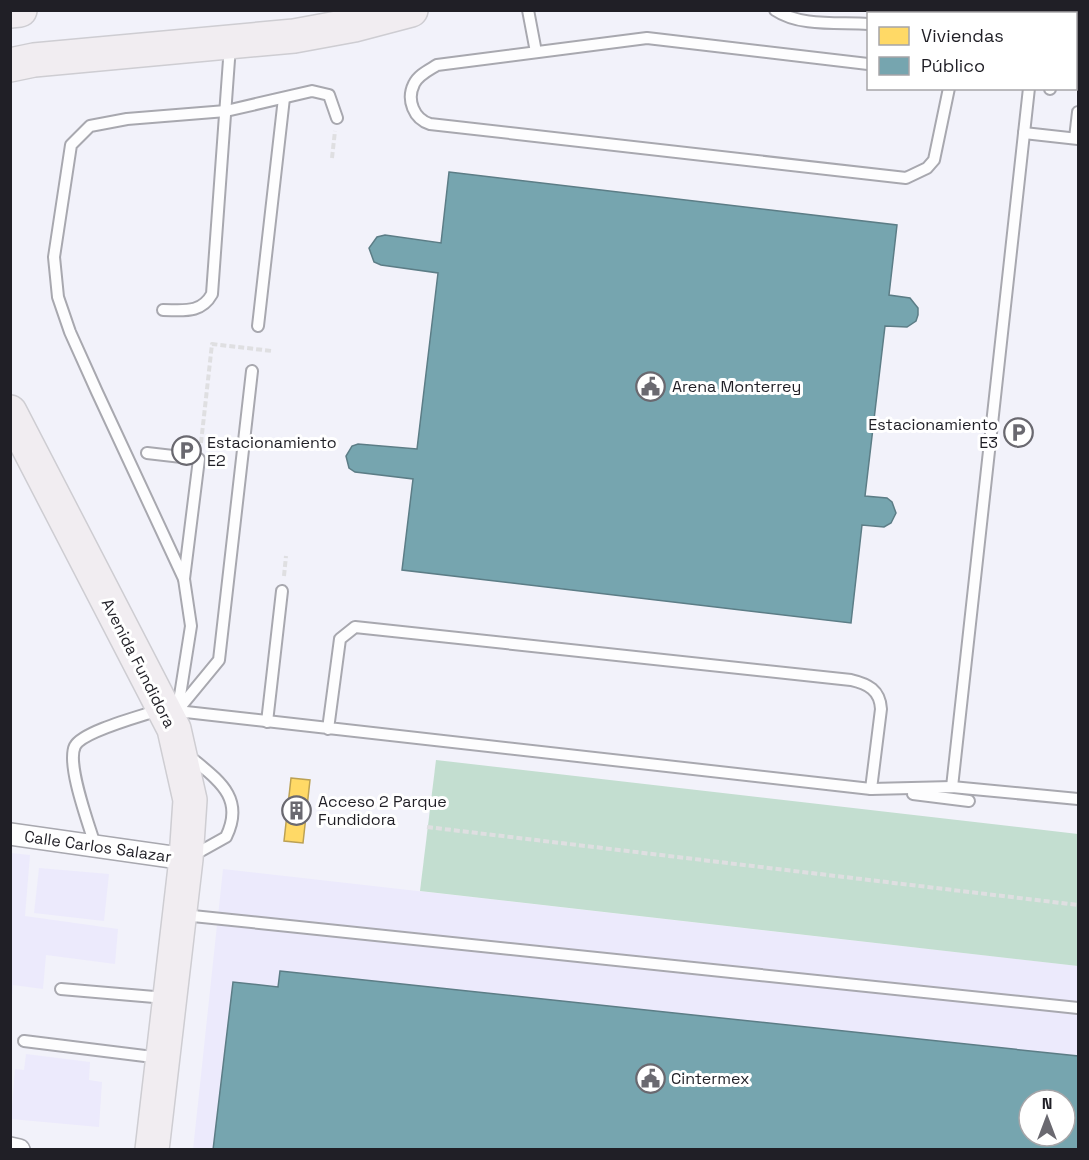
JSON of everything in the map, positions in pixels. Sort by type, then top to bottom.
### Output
[{"type":"main road","points":[[10,11],[20,10]]},
{"type":"main road","points":[[10,65],[34,60],[294,36],[354,25],[411,10]]},
{"type":"main road","name":"Avenida Fundidora","points":[[10,387],[15,419],[173,724],[190,800],[186,859],[152,1149]]},
{"type":"street","name":"Calle Carlos Salazar","points":[[10,834],[186,859]]},
{"type":"street","points":[[10,1149],[20,1149]]},
{"type":"lane","points":[[528,10],[536,52]]},
{"type":"lane","points":[[775,10],[789,17],[808,21],[867,24]]},
{"type":"lane","points":[[867,64],[647,38],[437,65],[423,73],[413,84],[412,103],[415,114],[421,122],[430,124],[906,178],[927,168],[934,160],[950,90]]},
{"type":"lane","points":[[162,310],[200,309],[207,304],[212,294],[230,43]]},
{"type":"lane","points":[[952,788],[1029,90]]},
{"type":"lane","points":[[184,579],[70,332],[58,297],[54,257],[71,145],[90,126],[127,119],[226,111],[312,91],[324,92],[332,100],[337,118]]},
{"type":"lane","points":[[258,326],[284,98]]},
{"type":"lane","points":[[1024,133],[1077,139],[1078,112]]},
{"type":"lane","points":[[173,724],[219,660],[252,371]]},
{"type":"lane","points":[[147,453],[199,459],[184,579],[191,627],[173,724]]},
{"type":"lane","points":[[267,722],[282,591]]},
{"type":"lane","points":[[328,729],[340,639],[355,627],[839,679],[867,684],[881,699],[871,789]]},
{"type":"lane","points":[[95,845],[75,769],[75,746],[87,735],[173,724],[267,722],[969,801]]},
{"type":"lane","points":[[173,724],[224,785],[233,811],[226,837],[186,859]]},
{"type":"lane","points":[[871,789],[952,788],[1078,799]]},
{"type":"lane","points":[[180,914],[1078,1008]]},
{"type":"lane","points":[[61,989],[169,999]]},
{"type":"lane","points":[[24,1041],[162,1058]]},
{"type":"path","points":[[332,158],[337,118]]},
{"type":"path","points":[[199,459],[212,344],[272,351]]},
{"type":"path","points":[[427,827],[1078,905]]},
{"type":"shaded area","points":[[11,853],[30,855],[25,916],[118,929],[115,964],[46,955],[43,989],[13,985],[11,1008]]},
{"type":"shaded area","points":[[39,868],[109,874],[104,921],[34,913]]},
{"type":"shaded area","name":"Cintermex","points":[[223,869],[1078,966],[1078,1149],[193,1150]]},
{"type":"shaded area","points":[[26,1054],[90,1062],[89,1080],[102,1082],[99,1127],[11,1119],[15,1069],[24,1070]]},
{"type":"green space","points":[[436,760],[1078,834],[1078,966],[420,891]]},
{"type":"building: Viviendas","name":"Acceso 2 Parque Fundidora","points":[[291,778],[310,780],[303,843],[284,841]]},
{"type":"building: Público","name":"Arena Monterrey","points":[[449,172],[897,225],[889,295],[910,298],[918,308],[918,315],[916,321],[907,327],[885,326],[865,496],[887,498],[892,502],[896,513],[891,523],[884,527],[862,525],[851,623],[402,570],[413,479],[355,472],[349,468],[346,456],[352,446],[358,444],[417,449],[438,273],[381,265],[374,262],[369,248],[377,237],[385,235],[441,243]]},
{"type":"building: Público","name":"Cintermex","points":[[280,971],[1078,1056],[1078,1150],[213,1150],[233,982],[278,987]]},
{"type":"place","name":"Arena Monterrey","points":[[651,386]]},
{"type":"place","name":"Estacionamiento E3","points":[[1019,433]]},
{"type":"place","name":"Estacionamiento E2","points":[[186,451]]},
{"type":"place","name":"Acceso 2 Parque Fundidora","points":[[297,810]]},
{"type":"place","name":"Cintermex","points":[[650,1078]]}]
